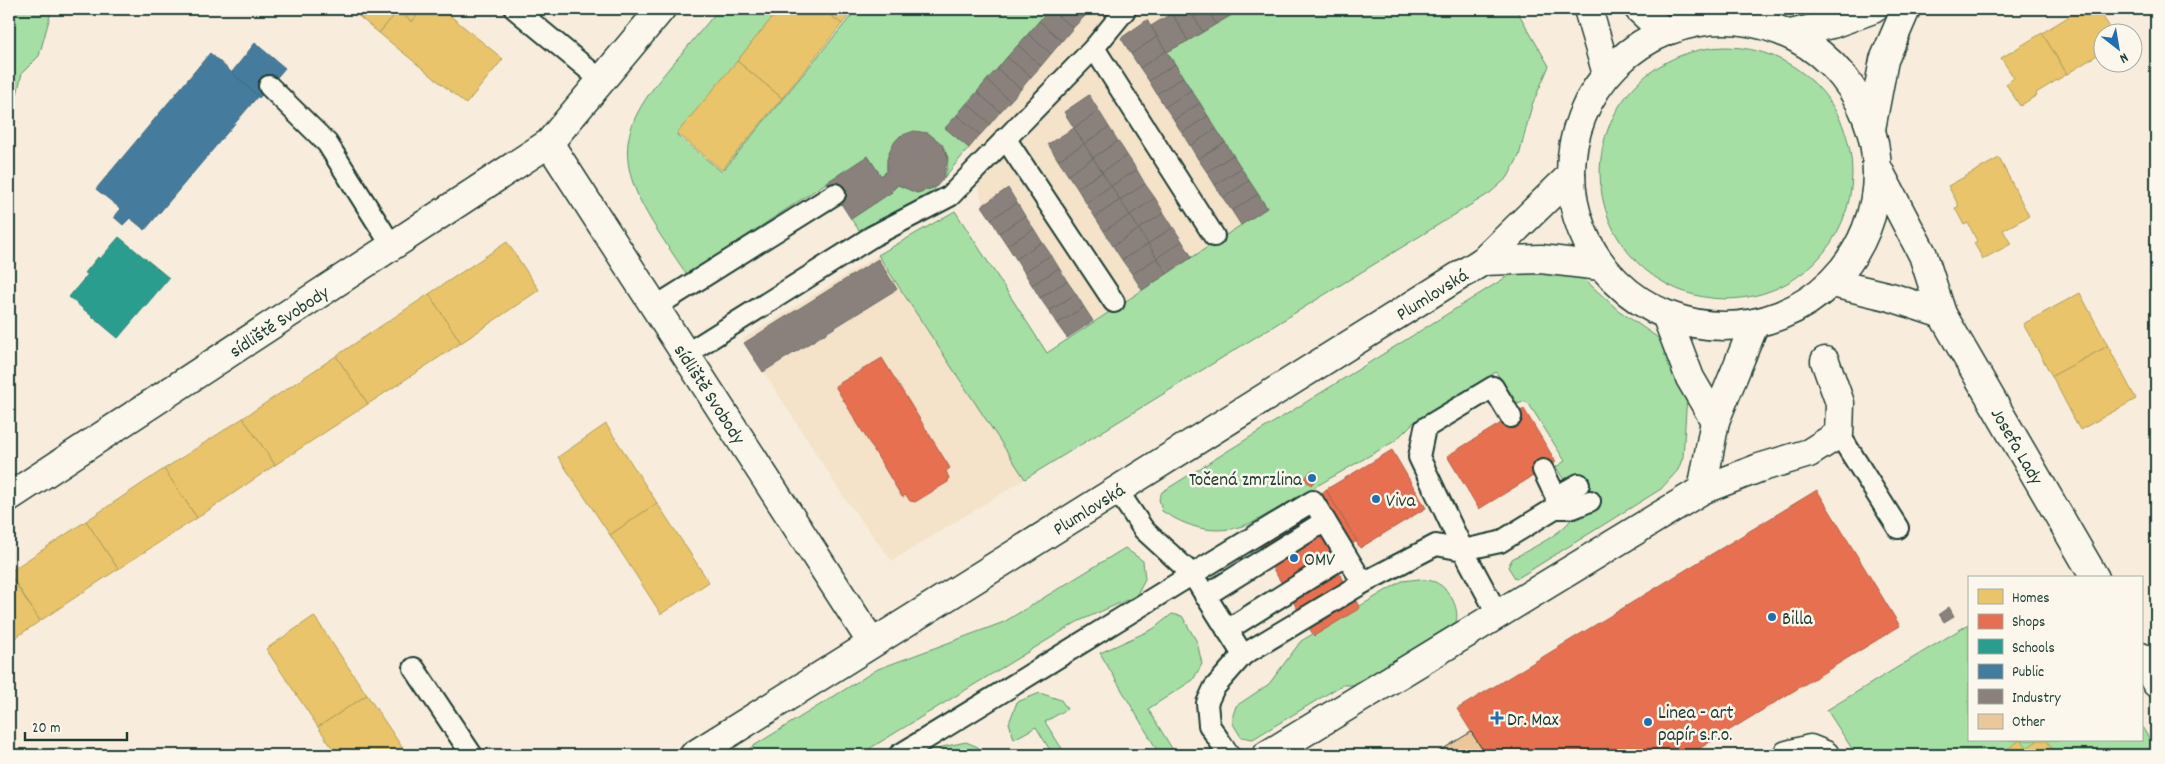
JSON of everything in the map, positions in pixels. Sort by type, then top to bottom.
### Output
[{"type":"street","name":"sídliště Svobody","points":[[9,497],[549,143],[661,9]]},
{"type":"street","points":[[1588,9],[1607,74]]},
{"type":"street","points":[[1639,9],[1664,32]]},
{"type":"street","points":[[1790,34],[1832,24],[1873,9]]},
{"type":"street","points":[[1871,129],[1884,60],[1906,9]]},
{"type":"street","points":[[1727,20],[1770,26],[1790,34],[1822,54],[1835,66],[1857,96],[1871,129],[1878,170],[1875,197],[1866,230],[1846,267],[1832,283],[1796,309],[1755,323],[1732,326],[1710,326],[1688,322],[1666,315],[1640,302],[1618,285],[1601,266],[1587,243],[1578,221],[1572,198],[1570,175],[1574,139],[1586,104],[1607,74],[1624,58],[1664,32],[1706,21],[1727,20]]},
{"type":"street","name":"sídliště Svobody","points":[[549,143],[872,643]]},
{"type":"street","name":"Josefa Lady","points":[[1878,170],[1923,255],[1942,314],[2094,576]]},
{"type":"street","name":"Plumlovská","points":[[694,755],[1483,261],[1570,175]]},
{"type":"street","points":[[1483,261],[1541,259],[1601,266]]},
{"type":"street","points":[[1832,283],[1891,297],[1942,314]]},
{"type":"street","points":[[1666,315],[1690,378],[1714,421]]},
{"type":"street","points":[[1702,490],[1714,421],[1755,323]]},
{"type":"street","points":[[1267,755],[1702,490],[1759,468],[1809,453],[1839,434],[1840,403],[1825,361]]},
{"type":"street","points":[[2142,659],[2156,682]]},
{"type":"street","points":[[1787,755],[1810,749],[1825,755]]},
{"type":"lane","points":[[515,9],[601,80]]},
{"type":"lane","points":[[686,354],[873,236],[950,196],[1094,48],[1126,9]]},
{"type":"lane","points":[[1094,48],[1214,236]]},
{"type":"lane","points":[[269,86],[327,143],[392,246]]},
{"type":"lane","points":[[1005,138],[1114,302]]},
{"type":"lane","points":[[655,307],[835,194]]},
{"type":"lane","points":[[1498,615],[1463,550],[1419,457],[1425,428],[1493,387],[1511,417]]},
{"type":"lane","points":[[1839,434],[1898,528]]},
{"type":"lane","points":[[1543,470],[1555,502]]},
{"type":"lane","points":[[1117,490],[1144,530],[1192,574],[1243,656]]},
{"type":"lane","points":[[1229,755],[1210,725],[1208,703],[1214,688],[1243,656],[1363,583],[1436,545],[1463,550],[1500,542],[1555,502],[1585,492]]},
{"type":"lane","points":[[899,755],[1313,501],[1363,583]]},
{"type":"lane","points":[[1205,596],[1325,522]]},
{"type":"lane","points":[[1227,630],[1346,556]]},
{"type":"lane","points":[[414,668],[472,755]]},
{"type":"shaded area","points":[[1049,9],[1242,9],[1167,52],[1267,208],[1067,338],[983,205],[969,148],[945,128]]},
{"type":"shaded area","points":[[878,255],[1025,479],[892,561],[843,496],[743,339]]},
{"type":"green space","points":[[9,9],[52,9],[39,56],[22,73],[9,130]]},
{"type":"green space","points":[[719,9],[780,9],[677,135],[722,172],[857,9],[1050,9],[946,128],[969,148],[943,179],[948,159],[939,143],[928,133],[900,136],[889,152],[887,171],[881,176],[867,156],[687,275],[642,204],[633,183],[628,164],[628,147],[630,131],[645,100]]},
{"type":"green space","points":[[1243,9],[1516,9],[1549,66],[1532,105],[1519,156],[1508,177],[1490,193],[1025,479],[878,255],[955,211],[1047,353],[1267,208],[1167,52]]},
{"type":"green space","points":[[1726,47],[1751,50],[1774,57],[1796,68],[1815,84],[1831,103],[1842,125],[1849,148],[1852,173],[1849,198],[1842,221],[1831,243],[1815,262],[1796,278],[1774,289],[1751,296],[1726,299],[1701,296],[1678,289],[1656,278],[1637,262],[1621,243],[1610,221],[1603,198],[1600,173],[1603,148],[1610,125],[1621,103],[1637,84],[1656,68],[1678,57],[1701,50]]},
{"type":"green space","points":[[898,185],[917,193],[936,187],[931,194],[859,230],[851,219],[891,192]]},
{"type":"green space","points":[[1535,269],[1566,271],[1584,279],[1618,310],[1657,337],[1678,368],[1687,395],[1683,457],[1678,470],[1661,489],[1518,578],[1515,578],[1508,567],[1512,559],[1542,543],[1563,528],[1571,520],[1575,511],[1575,502],[1556,467],[1565,461],[1529,404],[1525,401],[1518,404],[1496,372],[1414,422],[1395,441],[1254,522],[1229,529],[1207,529],[1185,523],[1162,511],[1159,499],[1162,492],[1508,276]]},
{"type":"green space","points":[[1125,548],[1143,561],[1145,579],[1136,596],[1077,622],[859,755],[739,755],[878,669],[1004,622]]},
{"type":"green space","points":[[1419,579],[1435,582],[1445,589],[1455,605],[1456,622],[1354,685],[1342,685],[1253,739],[1241,737],[1233,724],[1236,706],[1269,684],[1301,641],[1402,581]]},
{"type":"green space","points":[[1172,614],[1182,616],[1197,642],[1202,664],[1193,680],[1148,709],[1176,755],[1160,755],[1100,653],[1153,629]]},
{"type":"green space","points":[[1968,625],[1968,742],[2142,742],[2142,727],[2156,750],[2156,755],[1884,755],[1883,753],[1879,755],[1856,755],[1827,710]]},
{"type":"green space","points":[[1040,693],[1061,700],[1067,709],[1045,722],[1066,755],[1053,755],[1036,727],[1014,739],[1009,723],[1017,702]]},
{"type":"green space","points":[[966,742],[978,747],[986,755],[937,755],[942,747]]},
{"type":"building: Homes","points":[[350,9],[422,9],[412,22],[398,11],[379,33]]},
{"type":"building: Homes","points":[[422,9],[442,9],[503,59],[466,104],[379,33],[398,11],[412,22]]},
{"type":"building: Homes","points":[[779,9],[822,9],[842,24],[782,98],[737,61]]},
{"type":"building: Homes","points":[[822,9],[855,9],[842,24]]},
{"type":"building: Homes","points":[[2081,9],[2098,9],[2106,22],[2092,22],[2092,58],[2067,74],[2042,33]]},
{"type":"building: Homes","points":[[2042,33],[2067,74],[2036,93],[2037,95],[2020,106],[2006,84],[2014,78],[2001,58]]},
{"type":"building: Homes","points":[[737,61],[782,98],[722,170],[677,133]]},
{"type":"building: Homes","points":[[1999,158],[2029,216],[2003,230],[2011,244],[1983,259],[1974,243],[1977,241],[1968,223],[1964,225],[1955,208],[1959,206],[1948,186]]},
{"type":"building: Homes","points":[[507,242],[539,290],[461,343],[429,294]]},
{"type":"building: Homes","points":[[2080,293],[2108,346],[2052,376],[2023,324]]},
{"type":"building: Homes","points":[[429,294],[461,343],[368,404],[336,356]]},
{"type":"building: Homes","points":[[2108,346],[2136,399],[2080,430],[2052,376]]},
{"type":"building: Homes","points":[[336,356],[368,404],[275,465],[243,418]]},
{"type":"building: Homes","points":[[243,418],[275,465],[197,518],[164,469]]},
{"type":"building: Homes","points":[[606,424],[657,503],[610,535],[558,457]]},
{"type":"building: Homes","points":[[164,469],[197,518],[118,569],[86,521]]},
{"type":"building: Homes","points":[[657,503],[709,582],[661,614],[610,535]]},
{"type":"building: Homes","points":[[86,521],[118,569],[40,621],[9,572]]},
{"type":"building: Homes","points":[[9,574],[40,621],[9,642]]},
{"type":"building: Homes","points":[[314,616],[367,695],[318,727],[266,649]]},
{"type":"building: Homes","points":[[367,695],[407,755],[337,755],[318,727]]},
{"type":"building: Homes","points":[[2017,742],[2022,742],[2027,748],[2035,742],[2047,742],[2057,755],[1999,755]]},
{"type":"building: Shops","points":[[882,358],[950,468],[946,471],[949,478],[948,482],[915,502],[910,501],[906,495],[902,497],[835,386]]},
{"type":"building: Shops","points":[[1524,409],[1556,462],[1479,509],[1447,456]]},
{"type":"building: Shops","name":"Viva","points":[[1392,450],[1426,508],[1360,548],[1325,490]]},
{"type":"building: Shops","name":"Točená zmrzlina","points":[[1312,470],[1319,476],[1311,485],[1304,479]]},
{"type":"building: Shops","points":[[1326,490],[1357,541],[1330,557],[1360,608],[1314,636],[1248,528],[1291,501],[1296,509]]},
{"type":"building: Shops","points":[[1817,490],[1900,626],[1689,755],[1486,755],[1457,709]]},
{"type":"building: Schools","points":[[119,237],[169,278],[118,338],[69,297],[88,274],[85,273],[98,257],[100,259]]},
{"type":"building: Public","points":[[255,43],[285,68],[259,98],[232,72]]},
{"type":"building: Public","points":[[210,53],[258,96],[145,230],[130,218],[123,225],[114,217],[121,209],[96,189]]},
{"type":"building: Industry","points":[[1049,9],[1073,28],[1062,41],[1039,21]]},
{"type":"building: Industry","points":[[1051,9],[1074,9],[1084,17],[1073,28]]},
{"type":"building: Industry","points":[[1074,9],[1091,9],[1084,17]]},
{"type":"building: Industry","points":[[1181,9],[1189,9],[1203,32],[1188,41],[1172,13]]},
{"type":"building: Industry","points":[[1189,9],[1207,9],[1216,24],[1203,32]]},
{"type":"building: Industry","points":[[1207,9],[1225,9],[1229,16],[1216,24]]},
{"type":"building: Industry","points":[[1225,9],[1242,9],[1229,16]]},
{"type":"building: Industry","points":[[1172,13],[1188,41],[1167,52],[1151,26]]},
{"type":"building: Industry","points":[[1147,20],[1157,37],[1131,54],[1121,38]]},
{"type":"building: Industry","points":[[1039,21],[1062,41],[1051,54],[1028,34]]},
{"type":"building: Industry","points":[[1028,34],[1051,54],[1041,66],[1018,45]]},
{"type":"building: Industry","points":[[1157,37],[1166,51],[1140,68],[1131,54]]},
{"type":"building: Industry","points":[[1018,45],[1041,66],[1031,77],[1007,57]]},
{"type":"building: Industry","points":[[1166,51],[1175,64],[1149,81],[1140,68]]},
{"type":"building: Industry","points":[[1007,57],[1031,77],[1021,89],[997,69]]},
{"type":"building: Industry","points":[[1175,64],[1183,77],[1157,94],[1149,81]]},
{"type":"building: Industry","points":[[997,69],[1021,89],[1010,101],[987,80]]},
{"type":"building: Industry","points":[[1183,77],[1191,90],[1165,107],[1157,94]]},
{"type":"building: Industry","points":[[987,80],[1010,101],[1000,112],[977,92]]},
{"type":"building: Industry","points":[[1191,90],[1200,103],[1174,120],[1165,107]]},
{"type":"building: Industry","points":[[977,92],[1000,112],[990,124],[967,103]]},
{"type":"building: Industry","points":[[1089,95],[1099,111],[1074,128],[1064,112]]},
{"type":"building: Industry","points":[[967,103],[990,124],[980,135],[957,115]]},
{"type":"building: Industry","points":[[1200,103],[1208,116],[1182,133],[1174,120]]},
{"type":"building: Industry","points":[[1099,111],[1109,127],[1084,144],[1074,128]]},
{"type":"building: Industry","points":[[957,115],[980,135],[969,148],[945,128]]},
{"type":"building: Industry","points":[[1208,116],[1216,129],[1190,146],[1182,133]]},
{"type":"building: Industry","points":[[1109,127],[1118,141],[1093,158],[1084,144]]},
{"type":"building: Industry","points":[[1074,128],[1084,144],[1058,160],[1048,144]]},
{"type":"building: Industry","points":[[1216,129],[1225,142],[1198,159],[1190,146]]},
{"type":"building: Industry","points":[[914,131],[928,133],[942,144],[948,158],[943,179],[936,187],[917,193],[898,185],[890,191],[892,192],[851,219],[827,182],[868,156],[881,176],[887,171],[887,159],[892,145],[900,136]]},
{"type":"building: Industry","points":[[1118,141],[1127,155],[1102,172],[1093,158]]},
{"type":"building: Industry","points":[[1225,142],[1233,155],[1207,172],[1198,159]]},
{"type":"building: Industry","points":[[1084,144],[1093,158],[1068,175],[1058,160]]},
{"type":"building: Industry","points":[[1127,155],[1137,170],[1111,186],[1102,172]]},
{"type":"building: Industry","points":[[1233,155],[1241,168],[1215,185],[1207,172]]},
{"type":"building: Industry","points":[[1093,158],[1102,172],[1077,188],[1068,175]]},
{"type":"building: Industry","points":[[1241,168],[1249,181],[1223,198],[1215,185]]},
{"type":"building: Industry","points":[[1137,170],[1145,184],[1120,200],[1111,186]]},
{"type":"building: Industry","points":[[1102,172],[1111,186],[1086,203],[1077,188]]},
{"type":"building: Industry","points":[[1249,181],[1258,194],[1232,211],[1223,198]]},
{"type":"building: Industry","points":[[1145,184],[1155,198],[1130,215],[1120,200]]},
{"type":"building: Industry","points":[[1111,186],[1120,200],[1095,217],[1086,203]]},
{"type":"building: Industry","points":[[1008,188],[1017,203],[991,219],[982,206]]},
{"type":"building: Industry","points":[[1258,194],[1267,208],[1241,225],[1232,211]]},
{"type":"building: Industry","points":[[1155,198],[1164,213],[1139,229],[1130,215]]},
{"type":"building: Industry","points":[[1120,200],[1130,215],[1104,231],[1095,217]]},
{"type":"building: Industry","points":[[1017,203],[1025,216],[999,233],[991,219]]},
{"type":"building: Industry","points":[[1164,213],[1173,227],[1148,244],[1139,229]]},
{"type":"building: Industry","points":[[1130,215],[1139,229],[1113,246],[1104,231]]},
{"type":"building: Industry","points":[[1025,216],[1034,229],[1007,245],[999,233]]},
{"type":"building: Industry","points":[[1173,227],[1182,241],[1157,258],[1148,244]]},
{"type":"building: Industry","points":[[1034,229],[1042,242],[1016,259],[1007,245]]},
{"type":"building: Industry","points":[[1139,229],[1148,244],[1122,260],[1113,246]]},
{"type":"building: Industry","points":[[1182,241],[1192,257],[1167,274],[1157,258]]},
{"type":"building: Industry","points":[[1042,242],[1051,255],[1024,272],[1016,259]]},
{"type":"building: Industry","points":[[1148,244],[1157,258],[1132,274],[1122,260]]},
{"type":"building: Industry","points":[[1051,255],[1059,268],[1032,285],[1024,272]]},
{"type":"building: Industry","points":[[1157,258],[1167,274],[1142,290],[1132,274]]},
{"type":"building: Industry","points":[[878,259],[897,289],[763,372],[744,343]]},
{"type":"building: Industry","points":[[1059,268],[1067,281],[1040,298],[1032,285]]},
{"type":"building: Industry","points":[[1067,281],[1076,294],[1049,311],[1040,298]]},
{"type":"building: Industry","points":[[1076,294],[1084,307],[1057,324],[1049,311]]},
{"type":"building: Industry","points":[[1084,307],[1093,321],[1067,338],[1057,324]]},
{"type":"building: Industry","points":[[1949,607],[1954,616],[1944,622],[1939,614]]},
{"type":"building: Other","points":[[1471,732],[1486,755],[1433,755]]},
{"type":"place","name":"Točená zmrzlina","points":[[1312,478]]},
{"type":"place","name":"Viva","points":[[1376,499]]},
{"type":"place","name":"OMV","points":[[1294,558]]},
{"type":"place","name":"Billa","points":[[1772,617]]},
{"type":"place","name":"Dr. Max","points":[[1497,718]]},
{"type":"place","name":"Linea - art papír s.r.o.","points":[[1648,722]]}]
